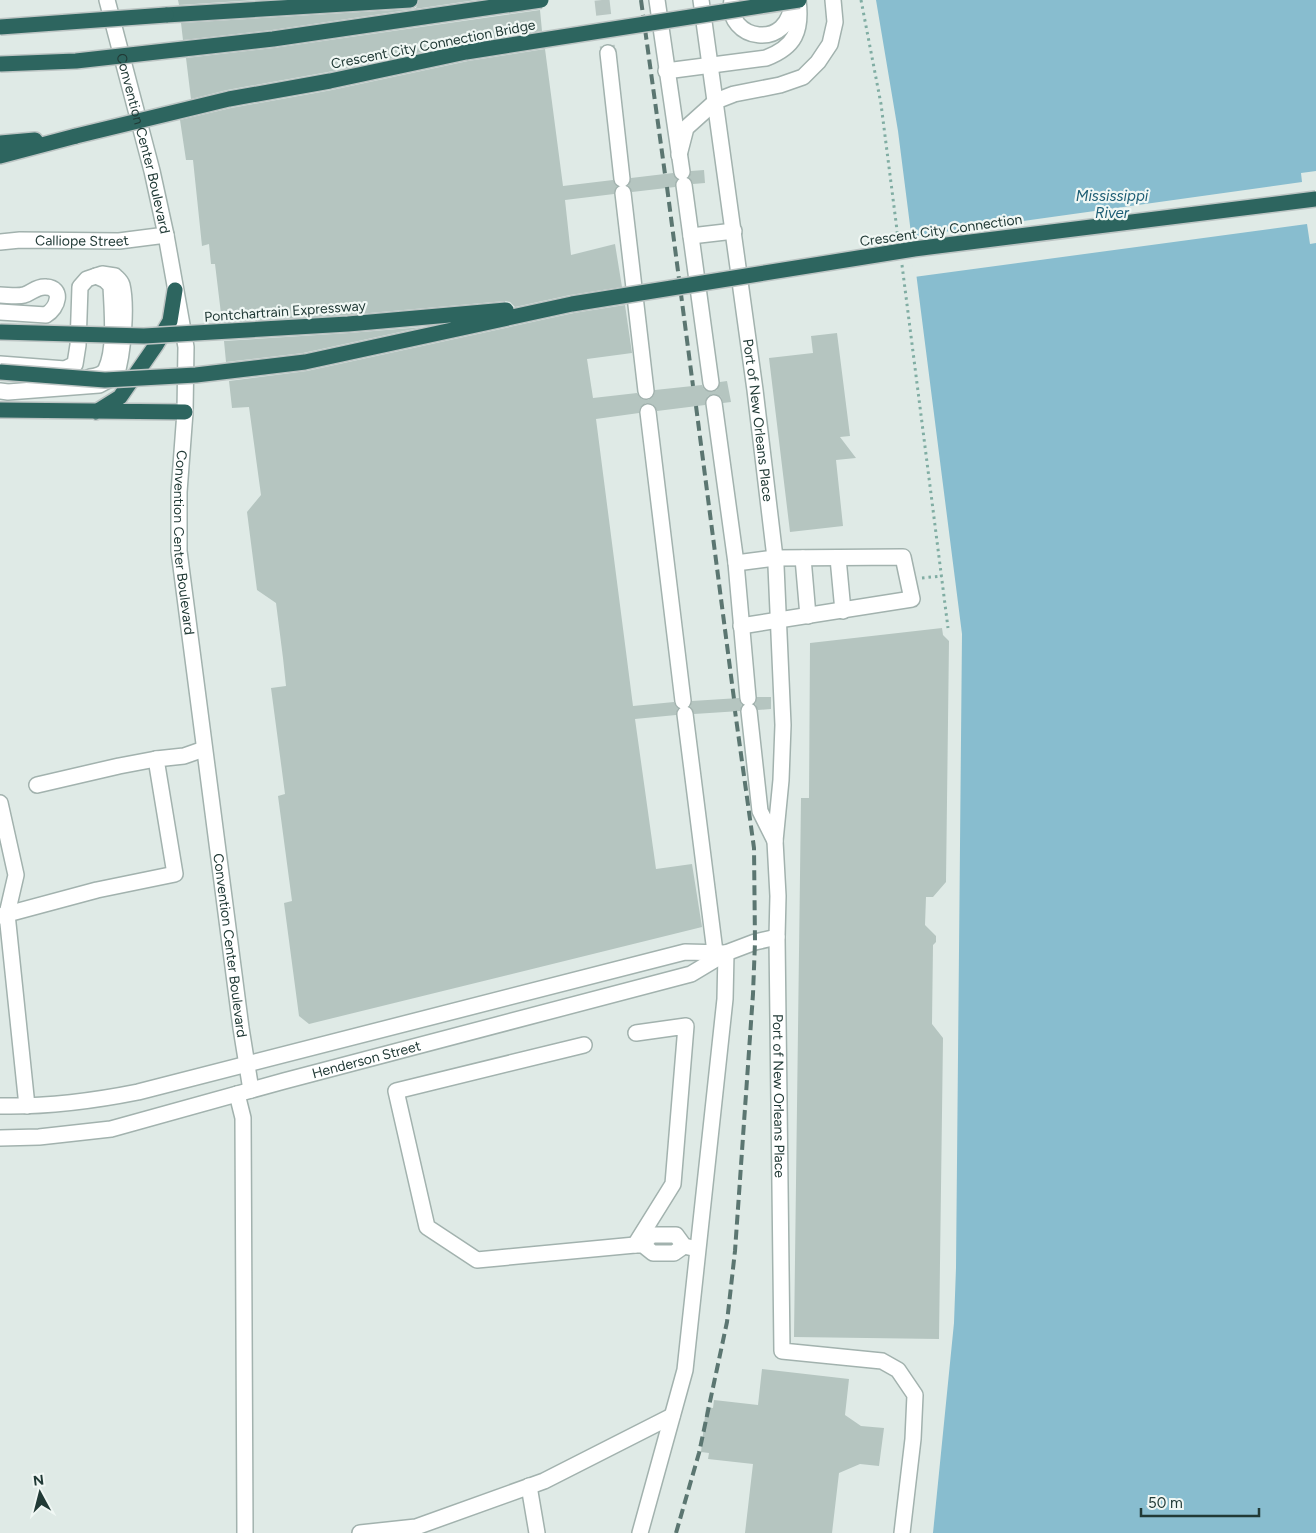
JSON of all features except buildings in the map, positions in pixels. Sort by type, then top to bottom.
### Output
[{"type":"highway","points":[[0,27],[410,0]]},
{"type":"highway","points":[[0,64],[76,61],[274,39],[541,0]]},
{"type":"highway","name":"Crescent City Connection Bridge","points":[[76,136],[229,99],[330,81],[466,52],[799,0]]},
{"type":"highway","points":[[0,143],[76,136]]},
{"type":"highway","points":[[0,156],[76,136]]},
{"type":"highway","name":"Crescent City Connection","points":[[572,304],[914,249],[1316,199]]},
{"type":"highway","points":[[96,412],[120,397],[151,352],[170,321],[175,290]]},
{"type":"highway","points":[[0,372],[105,380],[214,373],[305,362],[572,304]]},
{"type":"highway","name":"Pontchartrain Expressway","points":[[0,332],[144,336],[217,333],[348,324],[572,304]]},
{"type":"highway","points":[[0,410],[185,412]]},
{"type":"street","name":"Convention Center Boulevard","points":[[107,0],[152,171],[166,235],[186,346],[185,412],[179,492],[179,551],[246,1063],[243,1118],[245,1533]]},
{"type":"street","points":[[657,0],[711,383]]},
{"type":"street","points":[[732,0],[733,15],[736,21],[748,32],[759,35],[773,33],[785,24],[792,11],[792,0]]},
{"type":"street","points":[[666,71],[766,58],[780,53],[790,44],[796,33],[800,17],[799,0]]},
{"type":"street","points":[[679,155],[686,128],[716,101],[734,94],[780,85],[803,77],[818,62],[830,44],[835,22],[833,0]]},
{"type":"street","name":"Port of New Orleans Place","points":[[702,2],[755,390],[775,558],[783,725],[781,780],[775,841],[778,896],[782,1351],[882,1361],[898,1370],[915,1395],[913,1439],[902,1533]]},
{"type":"street","points":[[608,53],[646,391]]},
{"type":"street","points":[[691,236],[734,231]]},
{"type":"street","name":"Calliope Street","points":[[0,242],[20,240],[110,241],[166,235]]},
{"type":"street","points":[[0,364],[65,370],[75,364],[77,359],[80,287],[87,279],[102,274],[115,276],[122,283],[123,336],[121,361],[116,376],[99,385],[8,392],[0,390]]},
{"type":"street","points":[[0,295],[24,296],[36,288],[44,286],[51,288],[55,292],[57,305],[46,315],[0,312]]},
{"type":"street","points":[[0,336],[40,329],[78,330]]},
{"type":"street","name":"Port of New Orleans Place","points":[[714,404],[736,563],[748,704],[760,811],[775,841]]},
{"type":"street","points":[[640,1533],[684,1370],[691,1247],[725,999],[720,952],[684,708],[648,412]]},
{"type":"street","points":[[736,563],[775,558],[903,557],[912,599],[741,626]]},
{"type":"street","points":[[803,558],[808,616]]},
{"type":"street","points":[[838,558],[843,611]]},
{"type":"street","points":[[37,785],[118,766],[184,756],[204,749]]},
{"type":"street","points":[[4,915],[96,890],[175,874],[156,760]]},
{"type":"street","points":[[0,804],[16,875],[4,915],[27,1106]]},
{"type":"street","name":"Henderson Street","points":[[0,1106],[48,1105],[108,1098],[138,1092],[684,952],[720,952],[777,937]]},
{"type":"street","name":"Henderson Street","points":[[0,1138],[39,1137],[111,1129],[691,974],[720,952]]},
{"type":"street","points":[[584,978],[590,1000]]},
{"type":"street","points":[[636,1033],[686,1026],[673,1184],[639,1245]]},
{"type":"street","points":[[584,1045],[396,1090],[427,1227],[478,1260],[639,1245],[651,1235],[676,1235],[691,1247]]},
{"type":"street","points":[[360,1533],[416,1527],[544,1481],[672,1416]]},
{"type":"street","points":[[529,1486],[537,1533]]},
{"type":"path","points":[[861,0],[881,104],[898,238]]},
{"type":"path","points":[[901,258],[948,628]]},
{"type":"path","points":[[908,579],[942,576]]},
{"type":"water","name":"Mississippi River","points":[[876,0],[1316,0],[1316,1533],[933,1533],[954,1323],[956,1268],[962,634],[898,131]]},
{"type":"pier","points":[[1316,171],[1316,243],[1310,244],[1307,224],[914,277],[908,237],[1302,182],[1301,173]]},
{"type":"tunnel","points":[[602,0],[608,53]]},
{"type":"railway","points":[[641,0],[665,174]]},
{"type":"railway","points":[[667,187],[693,386]]},
{"type":"railway","points":[[696,406],[734,699]]},
{"type":"railway","points":[[676,1533],[699,1453],[727,1322],[735,1251],[755,942],[754,848],[735,711]]}]
